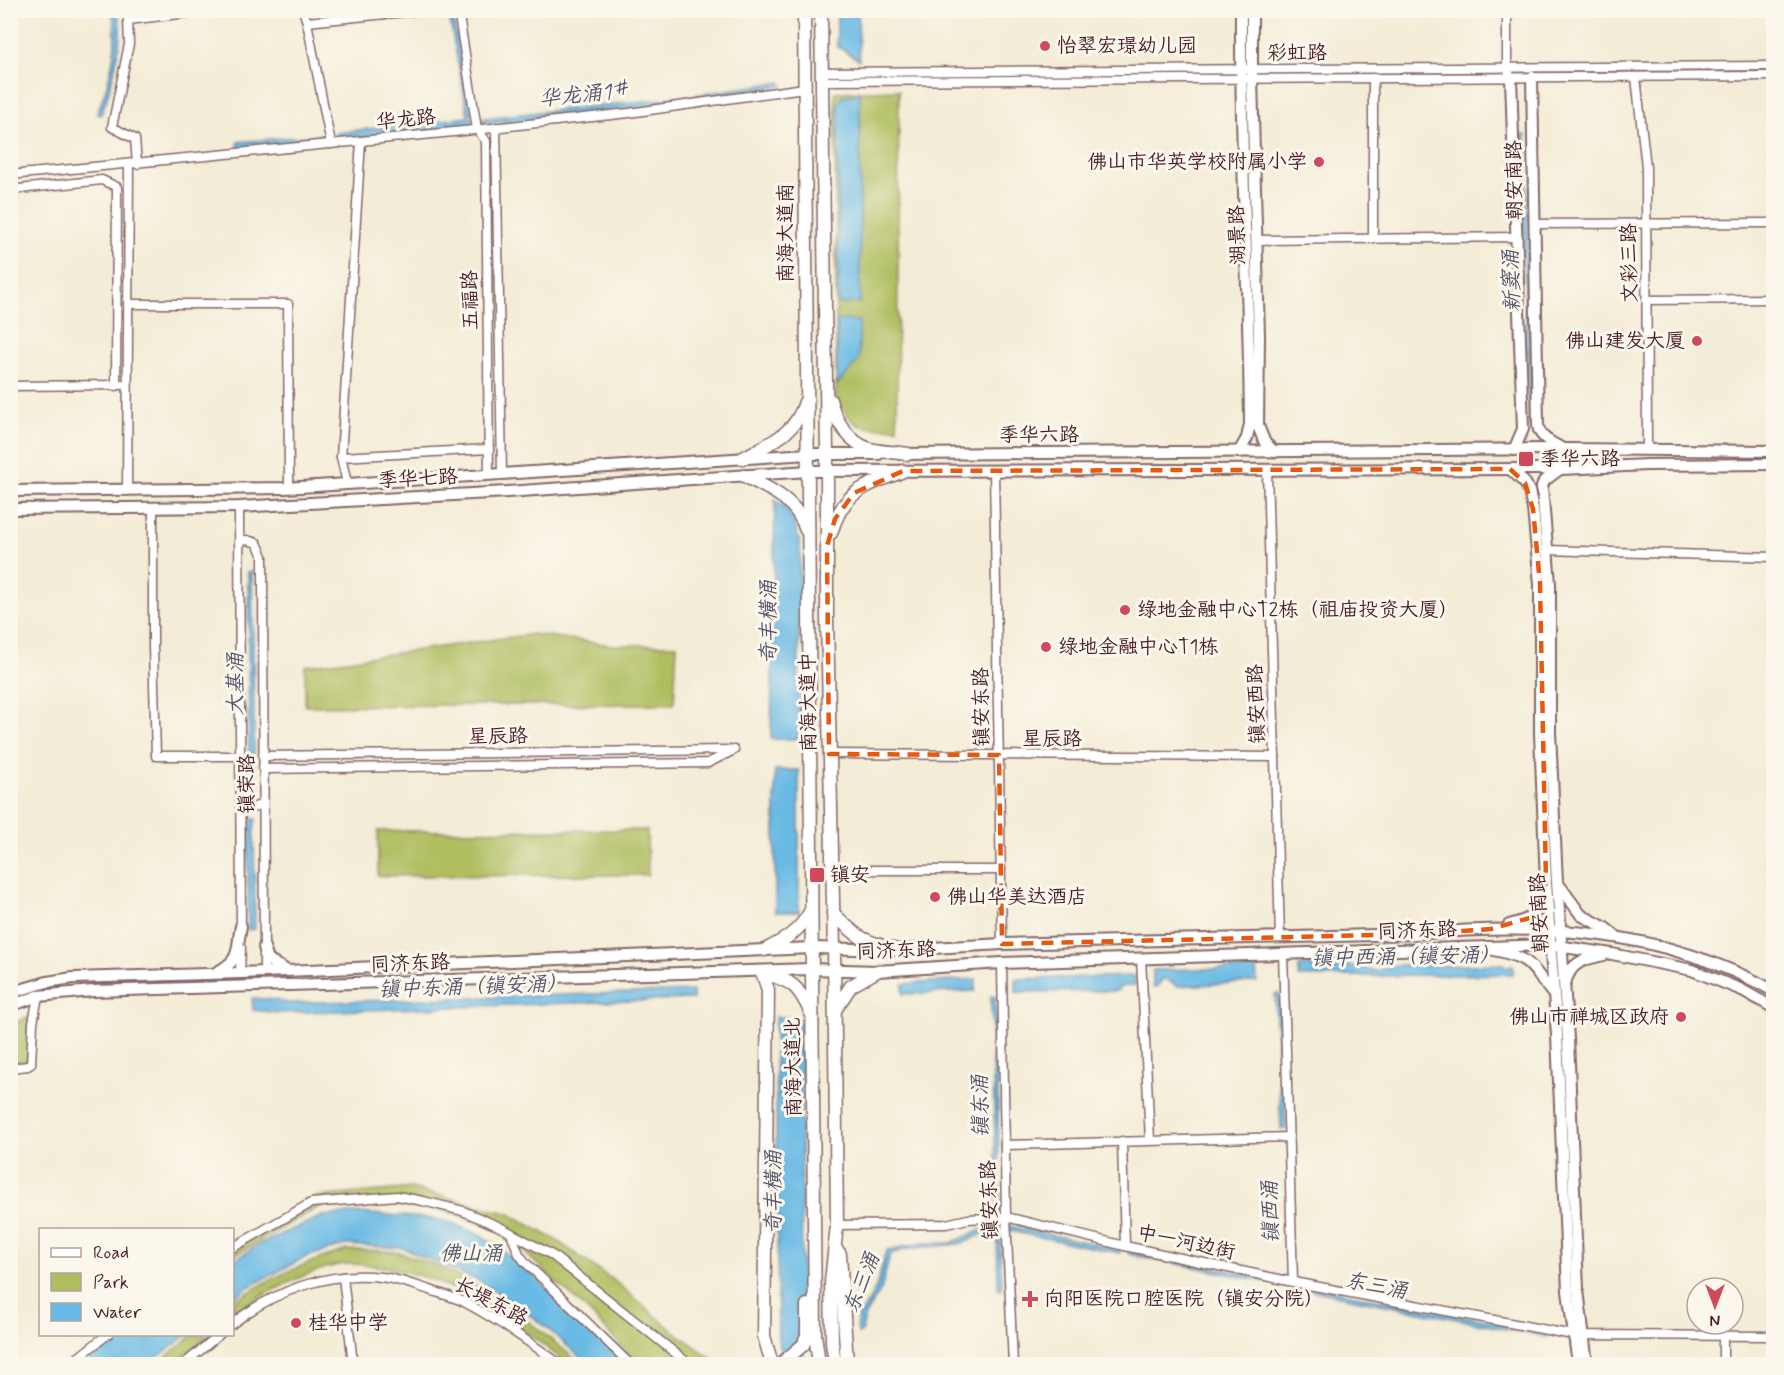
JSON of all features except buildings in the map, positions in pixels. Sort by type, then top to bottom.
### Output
[{"type":"highway","name":"南海大道南","points":[[804,10],[808,454]]},
{"type":"highway","name":"南海大道南","points":[[821,10],[827,454]]},
{"type":"highway","points":[[826,383],[833,411],[844,431],[868,448],[908,454]]},
{"type":"highway","points":[[743,458],[771,443],[792,428],[802,410],[807,392]]},
{"type":"highway","name":"南海大道中","points":[[808,454],[812,948]]},
{"type":"highway","name":"南海大道中","points":[[827,454],[827,631],[834,949]]},
{"type":"highway","points":[[827,546],[835,519],[844,502],[854,493],[903,471]]},
{"type":"highway","points":[[744,476],[784,497],[797,510],[810,545]]},
{"type":"highway","points":[[809,626],[822,627],[827,631]]},
{"type":"highway","points":[[765,950],[791,936],[805,921],[811,909]]},
{"type":"highway","points":[[833,913],[850,931],[865,942],[897,950]]},
{"type":"highway","name":"南海大道北","points":[[812,948],[816,1346],[819,1365]]},
{"type":"highway","name":"南海大道北","points":[[834,949],[837,1225],[831,1282],[832,1342],[835,1365]]},
{"type":"highway","points":[[834,1011],[851,986],[877,971]]},
{"type":"highway","points":[[762,972],[792,983],[801,993],[812,1017]]},
{"type":"highway","points":[[762,972],[768,990],[764,1336],[779,1364],[803,1345],[807,1335],[808,1237],[814,1224]]},
{"type":"highway","points":[[834,1247],[840,1254],[847,1365]]},
{"type":"main road","name":"湖景路","points":[[1240,10],[1256,240],[1259,336],[1258,426],[1265,443],[1275,452]]},
{"type":"main road","name":"湖景路","points":[[1239,452],[1247,438],[1250,424],[1246,74],[1252,10]]},
{"type":"main road","name":"朝安南路","points":[[1511,71],[1523,424],[1523,432],[1514,450]]},
{"type":"main road","name":"朝安南路","points":[[1532,77],[1538,426]]},
{"type":"main road","points":[[1515,142],[1516,136],[1522,130],[1526,130],[1533,138]]},
{"type":"main road","points":[[1523,424],[1525,432],[1530,435],[1535,433],[1538,426]]},
{"type":"main road","points":[[1538,426],[1539,433],[1547,441],[1564,449]]},
{"type":"main road","name":"季华六路","points":[[808,454],[1564,449],[1773,451]]},
{"type":"main road","name":"季华七路","points":[[10,491],[289,488],[808,454]]},
{"type":"main road","name":"季华六路","points":[[827,471],[1561,469],[1647,465],[1773,464]]},
{"type":"main road","name":"朝安南路","points":[[1510,469],[1525,483],[1529,491],[1533,509],[1540,584],[1540,733],[1558,993],[1568,1039],[1578,1290],[1578,1365]]},
{"type":"main road","name":"朝安南路","points":[[1551,882],[1550,584],[1542,487],[1544,481],[1561,469]]},
{"type":"main road","name":"季华七路","points":[[10,509],[239,507],[827,471]]},
{"type":"main road","points":[[1491,929],[1533,917],[1539,910],[1551,882],[1581,915],[1617,937]]},
{"type":"main road","points":[[216,973],[235,959],[241,926]]},
{"type":"main road","name":"同济东路","points":[[10,993],[47,982],[73,978],[812,948],[897,950],[1002,944],[1416,934],[1491,929],[1554,929],[1617,937],[1695,956],[1746,976],[1773,991]]},
{"type":"main road","name":"同济东路","points":[[10,1006],[38,996],[93,991],[812,969],[877,971],[1002,963],[1555,945],[1692,970],[1742,990],[1773,1008]]},
{"type":"main road","points":[[264,947],[268,960],[286,970]]},
{"type":"main road","points":[[1476,947],[1524,958],[1558,993],[1571,967],[1580,960],[1612,954]]},
{"type":"main road","name":"朝安南路","points":[[1578,1336],[1587,1365]]},
{"type":"street","points":[[127,491],[128,301],[135,138],[112,128],[129,44],[128,20],[213,10]]},
{"type":"street","points":[[303,10],[331,144]]},
{"type":"street","points":[[307,22],[425,10]]},
{"type":"street","name":"五福路","points":[[458,10],[477,129],[486,141],[489,474]]},
{"type":"street","points":[[1507,10],[1511,71]]},
{"type":"street","name":"彩虹路","points":[[821,77],[1511,71],[1773,66]]},
{"type":"street","name":"彩虹路","points":[[1246,74],[1373,78],[1511,71],[1532,77],[1773,76]]},
{"type":"street","name":"文彩三路","points":[[1636,77],[1646,167],[1647,450]]},
{"type":"street","points":[[1373,78],[1373,239]]},
{"type":"street","name":"华龙路","points":[[10,176],[629,113],[804,88]]},
{"type":"street","name":"五福路","points":[[496,127],[502,473]]},
{"type":"street","points":[[347,483],[341,457],[361,141]]},
{"type":"street","points":[[76,169],[77,183]]},
{"type":"street","points":[[10,190],[102,180],[117,187],[116,386]]},
{"type":"street","points":[[1534,224],[1773,223]]},
{"type":"street","points":[[1256,240],[1518,237]]},
{"type":"street","points":[[117,298],[128,301],[288,304],[289,488]]},
{"type":"street","points":[[1647,300],[1773,299]]},
{"type":"street","points":[[117,319],[128,319]]},
{"type":"street","points":[[10,386],[128,385]]},
{"type":"street","points":[[341,457],[489,449]]},
{"type":"street","name":"镇安西路","points":[[1267,469],[1280,938]]},
{"type":"street","name":"镇安东路","points":[[994,470],[1002,944]]},
{"type":"street","name":"镇荣路","points":[[239,507],[240,973]]},
{"type":"street","points":[[153,508],[156,756],[240,756]]},
{"type":"street","name":"镇荣路","points":[[239,541],[247,540],[257,543],[263,556],[264,972]]},
{"type":"street","points":[[1547,550],[1773,557]]},
{"type":"street","name":"星辰路","points":[[263,756],[734,750],[708,763],[263,769]]},
{"type":"street","name":"星辰路","points":[[829,754],[1275,757]]},
{"type":"street","points":[[240,804],[253,808],[259,806],[263,801]]},
{"type":"street","points":[[832,870],[1001,870]]},
{"type":"street","points":[[1283,953],[1293,1282]]},
{"type":"street","points":[[1142,958],[1150,1140]]},
{"type":"street","name":"镇安东路","points":[[1002,963],[1006,1216],[1013,1365]]},
{"type":"street","points":[[10,1068],[31,1064],[33,1023],[38,996]]},
{"type":"street","points":[[1005,1145],[1288,1137]]},
{"type":"street","points":[[1122,1141],[1125,1246]]},
{"type":"street","points":[[234,1247],[311,1203],[387,1196],[423,1200],[463,1211],[552,1255],[689,1365]]},
{"type":"street","name":"中一河边街","points":[[837,1225],[946,1224],[968,1219],[1006,1216],[1125,1246],[1293,1282],[1578,1336],[1685,1336]]},
{"type":"street","points":[[511,1233],[519,1254],[525,1262],[630,1365]]},
{"type":"street","points":[[343,1277],[353,1365]]},
{"type":"street","name":"长堤东路","points":[[234,1323],[277,1295],[316,1282],[343,1277],[381,1277],[412,1284],[462,1301],[516,1332],[560,1365]]},
{"type":"street","points":[[70,1365],[107,1336]]},
{"type":"street","points":[[184,1365],[219,1336]]},
{"type":"street","points":[[1723,1336],[1723,1365]]},
{"type":"street","name":"中一河边街","points":[[1745,1336],[1773,1336]]},
{"type":"highlighted area","points":[[1510,469],[1525,483],[1533,509],[1540,584],[1546,883],[1533,917],[1491,929],[1416,934],[1002,944],[999,755],[829,754],[827,546],[835,519],[854,493],[903,471]]},
{"type":"green space","points":[[899,90],[897,428],[875,428],[860,426],[854,422],[848,417],[836,397],[835,92]]},
{"type":"green space","points":[[533,634],[612,645],[677,645],[674,704],[305,706],[305,666]]},
{"type":"green space","points":[[647,830],[648,875],[378,876],[378,831]]},
{"type":"green space","points":[[28,1017],[28,1061],[11,1062],[11,1024]]},
{"type":"green space","points":[[411,1188],[510,1214],[556,1240],[617,1283],[671,1329],[719,1364],[638,1364],[590,1313],[523,1251],[516,1238],[457,1214],[427,1207],[338,1203],[319,1207],[234,1255],[234,1243],[317,1197]]},
{"type":"green space","points":[[347,1250],[385,1251],[400,1253],[431,1264],[455,1274],[499,1300],[581,1364],[567,1364],[519,1327],[466,1295],[410,1273],[380,1266],[350,1264],[325,1268],[264,1295],[234,1314],[234,1301],[274,1278]]},
{"type":"green space","points":[[192,1336],[208,1336],[173,1364],[157,1364]]},
{"type":"water","points":[[112,11],[117,11],[120,21],[119,48],[113,78],[101,115],[97,114],[106,89],[114,50]]},
{"type":"water","points":[[448,11],[452,12],[472,114],[468,115]]},
{"type":"water","points":[[837,11],[858,11],[859,60],[837,46]]},
{"type":"water","points":[[781,82],[783,86],[698,99],[696,97],[696,95]]},
{"type":"water","points":[[860,93],[860,303],[838,304],[838,103],[844,96]]},
{"type":"water","points":[[690,96],[691,100],[585,114],[480,124],[479,120],[485,118]]},
{"type":"water","points":[[473,118],[474,125],[468,127],[337,139],[335,133]]},
{"type":"water","points":[[320,135],[321,141],[243,149],[239,149],[238,142]]},
{"type":"water","points":[[1520,135],[1526,135],[1533,425],[1529,427]]},
{"type":"water","points":[[837,320],[859,321],[859,360],[837,385]]},
{"type":"water","points":[[775,500],[790,513],[800,543],[798,739],[771,739]]},
{"type":"water","points":[[248,572],[252,572],[255,796],[249,796]]},
{"type":"water","points":[[775,770],[799,770],[799,912],[775,912]]},
{"type":"water","points":[[248,819],[256,819],[254,830],[255,929],[248,930]]},
{"type":"water","points":[[1415,963],[1434,966],[1504,964],[1504,967],[1513,965],[1513,974],[1299,977],[1299,966],[1310,965],[1326,970],[1349,965],[1376,971]]},
{"type":"water","points":[[1256,968],[1257,982],[1177,986],[1164,978],[1156,987],[1153,987],[1153,970]]},
{"type":"water","points":[[1135,976],[1135,985],[1120,987],[1117,991],[1016,992],[1016,979]]},
{"type":"water","points":[[976,979],[975,991],[903,994],[903,984]]},
{"type":"water","points":[[693,991],[693,999],[278,1013],[253,1010],[252,998],[287,1003]]},
{"type":"water","points":[[1275,994],[1280,994],[1286,1129],[1281,1129]]},
{"type":"water","points":[[991,996],[996,997],[1000,1214],[997,1214]]},
{"type":"water","points":[[775,1017],[801,1018],[802,1353],[810,1364],[786,1364],[778,1340]]},
{"type":"water","name":"佛山涌","points":[[358,1213],[428,1218],[449,1222],[484,1237],[523,1266],[626,1364],[588,1364],[541,1323],[479,1281],[403,1248],[345,1245],[306,1257],[248,1287],[234,1298],[234,1260],[259,1244],[322,1216]]},
{"type":"water","points":[[1000,1218],[1002,1231],[1000,1235],[1002,1290],[998,1289],[997,1235],[984,1234],[957,1244],[899,1251],[890,1254],[881,1290],[865,1315],[862,1332],[858,1334],[857,1318],[876,1288],[887,1250],[924,1243],[951,1243],[995,1224]]},
{"type":"water","points":[[1009,1226],[1120,1249],[1120,1253],[1010,1231]]},
{"type":"water","points":[[1129,1251],[1548,1332],[1547,1337],[1128,1254]]},
{"type":"water","points":[[120,1336],[186,1336],[149,1364],[85,1364]]},
{"type":"place","name":"怡翠宏璟幼儿园","points":[[1045,46]]},
{"type":"place","name":"佛山市华英学校附属小学","points":[[1319,162]]},
{"type":"place","name":"佛山建发大厦","points":[[1697,341]]},
{"type":"place","name":"季华六路","points":[[1526,459]]},
{"type":"place","name":"绿地金融中心T2栋（祖庙投资大厦）","points":[[1125,610]]},
{"type":"place","name":"绿地金融中心T1栋","points":[[1046,647]]},
{"type":"place","name":"镇安","points":[[817,875]]},
{"type":"place","name":"佛山华美达酒店","points":[[935,897]]},
{"type":"place","name":"佛山市禅城区政府","points":[[1681,1017]]},
{"type":"place","name":"向阳医院口腔医院（镇安分院）","points":[[1030,1299]]},
{"type":"place","name":"桂华中学","points":[[296,1323]]},
{"type":"water label","name":"华龙涌1#","points":[[583,95]]},
{"type":"water label","name":"新窦涌","points":[[1512,281]]},
{"type":"water label","name":"奇丰横涌","points":[[769,622]]},
{"type":"water label","name":"大基涌","points":[[236,684]]},
{"type":"water label","name":"镇中西涌（镇安涌）","points":[[1406,957]]},
{"type":"water label","name":"镇中东涌（镇安涌）","points":[[473,987]]},
{"type":"water label","name":"镇东涌","points":[[981,1106]]},
{"type":"water label","name":"奇丰横涌","points":[[774,1192]]},
{"type":"water label","name":"镇西涌","points":[[1271,1212]]},
{"type":"water label","name":"东三涌","points":[[862,1283]]},
{"type":"water label","name":"东三涌","points":[[1376,1286]]}]
